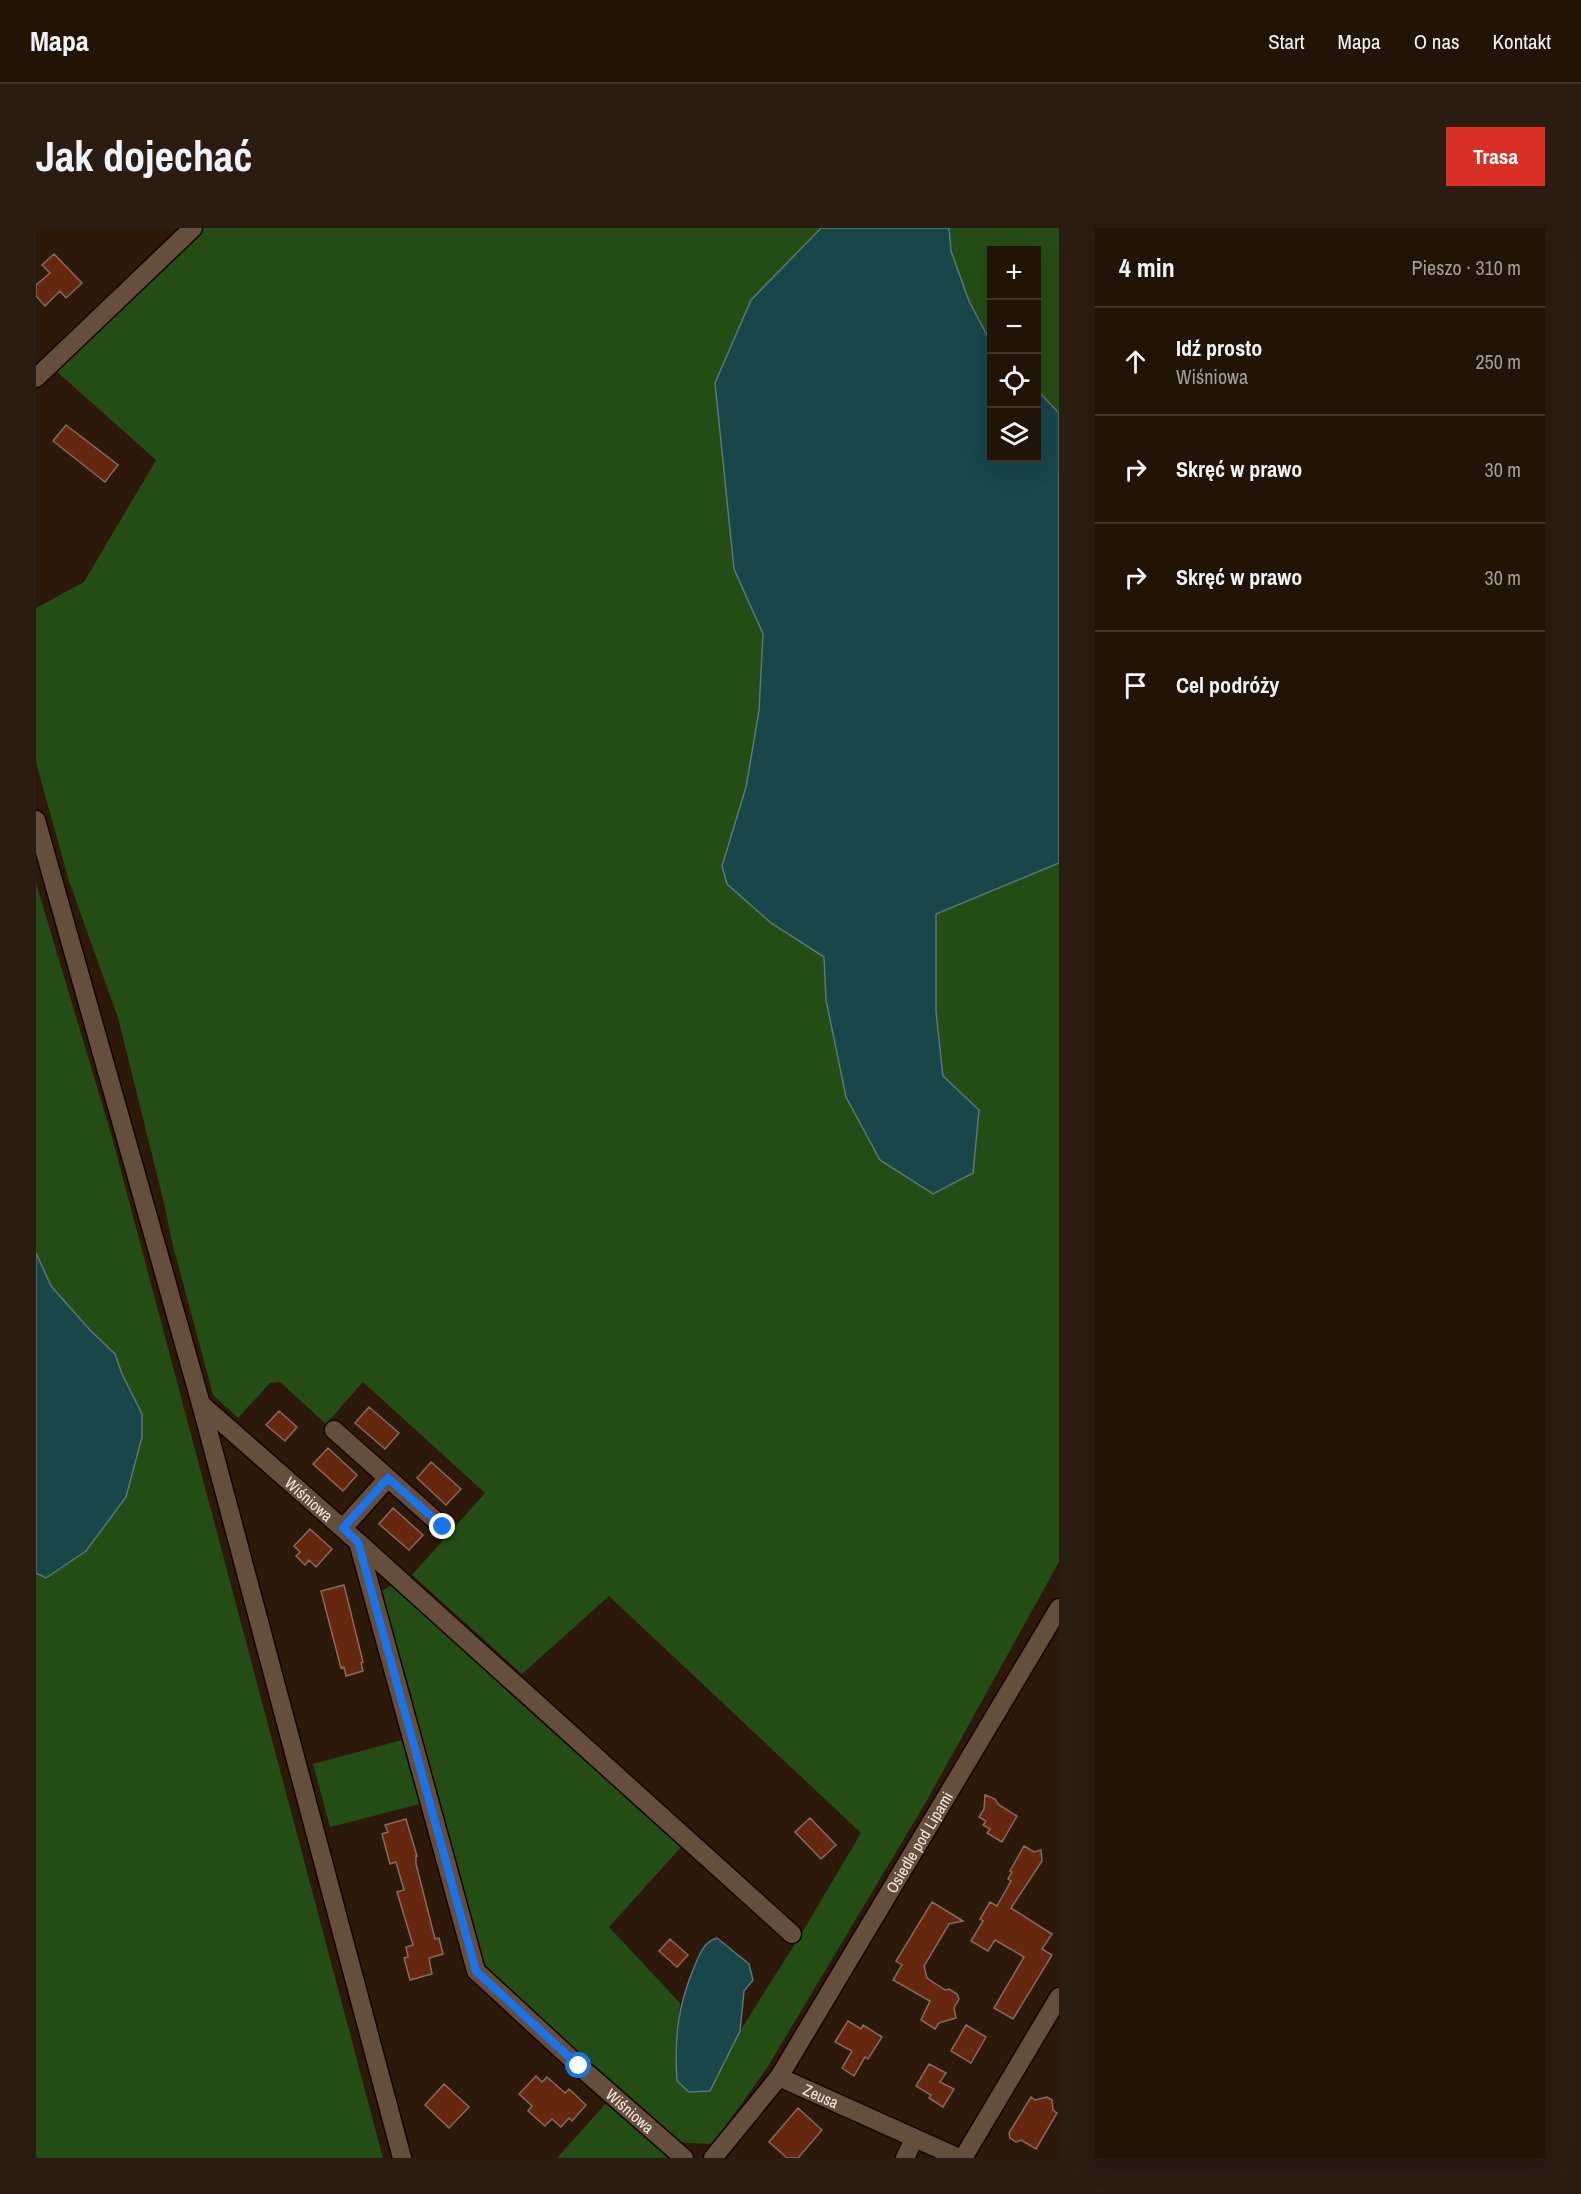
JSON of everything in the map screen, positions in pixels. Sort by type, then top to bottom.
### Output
[{"type":"street","points":[[36,378],[193,228]]},
{"type":"street","points":[[36,820],[201,1404],[402,2158]]},
{"type":"street","name":"Wiśniowa","points":[[201,1404],[358,1542],[476,1971],[684,2158]]},
{"type":"street","points":[[334,1430],[443,1527]]},
{"type":"street","points":[[343,1528],[388,1478]]},
{"type":"street","points":[[358,1542],[792,1934]]},
{"type":"street","name":"Osiedle pod Lipami","points":[[779,2077],[1059,1608]]},
{"type":"street","points":[[961,2158],[1059,1996]]},
{"type":"street","points":[[713,2158],[779,2077]]},
{"type":"street","name":"Zeusa","points":[[779,2077],[961,2158]]},
{"type":"street","points":[[905,2158],[914,2139]]},
{"type":"green space","points":[[204,228],[821,228],[751,300],[715,384],[734,569],[763,634],[759,711],[746,787],[722,866],[727,884],[771,923],[824,957],[826,1000],[979,1110],[943,1076],[936,1012],[936,914],[1059,863],[1059,1562],[926,1802],[767,2068],[713,2144],[687,2143],[662,2137],[480,1968],[381,1592],[393,1584],[682,1846],[609,1927],[680,2003],[675,2053],[710,2091],[740,2031],[861,1833],[609,1596],[522,1674],[412,1575],[485,1493],[363,1382],[326,1424],[280,1382],[270,1383],[238,1418],[213,1395],[171,1238],[118,1018],[69,881],[36,763],[36,608],[84,582],[156,460],[55,370]]},
{"type":"green space","points":[[949,228],[1059,228],[1059,413],[1041,394],[1041,246],[987,246],[987,335],[969,301],[951,251]]},
{"type":"green space","points":[[36,883],[112,1137],[383,2158],[36,2158]]},
{"type":"green space","points":[[402,1740],[420,1804],[330,1827],[313,1764]]},
{"type":"green space","points":[[608,2101],[671,2158],[557,2158]]},
{"type":"water","points":[[821,228],[949,228],[951,251],[969,301],[987,335],[987,462],[1041,462],[1041,394],[1059,413],[1059,863],[936,914],[936,1012],[943,1076],[979,1110],[973,1173],[933,1194],[880,1160],[846,1097],[826,1000],[824,957],[771,923],[727,884],[722,866],[746,787],[759,711],[763,634],[734,569],[715,383],[751,300]]},
{"type":"water","points":[[36,1253],[51,1286],[115,1354],[122,1374],[142,1414],[142,1437],[126,1497],[86,1551],[46,1578],[36,1573]]},
{"type":"water","points":[[717,1938],[749,1964],[753,1980],[744,1991],[740,2031],[710,2091],[689,2092],[677,2081],[678,2021],[689,1980],[699,1956],[706,1945]]},
{"type":"building","points":[[54,254],[82,283],[66,298],[60,291],[45,306],[36,296],[36,285],[50,273],[42,265]]},
{"type":"building","points":[[66,425],[118,465],[105,482],[53,441]]},
{"type":"building","points":[[369,1407],[399,1433],[385,1449],[355,1423]]},
{"type":"building","points":[[279,1411],[297,1427],[285,1441],[266,1425]]},
{"type":"building","points":[[328,1448],[357,1475],[343,1491],[313,1464]]},
{"type":"building","points":[[431,1462],[461,1489],[446,1505],[417,1478]]},
{"type":"building","points":[[393,1508],[423,1535],[409,1550],[379,1524]]},
{"type":"building","points":[[310,1529],[332,1549],[316,1567],[309,1560],[305,1565],[296,1556],[300,1552],[294,1546]]},
{"type":"building","points":[[344,1585],[363,1662],[361,1663],[363,1671],[346,1676],[344,1667],[341,1668],[321,1591]]},
{"type":"building","points":[[985,1795],[995,1799],[999,1805],[1017,1816],[1002,1842],[987,1833],[990,1829],[983,1825],[986,1821],[979,1817],[984,1809]]},
{"type":"building","points":[[810,1818],[836,1845],[821,1859],[795,1832]]},
{"type":"building","points":[[406,1819],[417,1856],[416,1864],[435,1939],[439,1938],[443,1954],[429,1958],[432,1974],[410,1980],[404,1958],[408,1957],[406,1947],[413,1945],[397,1892],[404,1890],[396,1862],[390,1864],[382,1834],[388,1832],[385,1825]]},
{"type":"building","points":[[1024,1846],[1034,1852],[1041,1850],[1042,1861],[1011,1908],[1052,1934],[1042,1949],[1052,1955],[1013,2019],[994,2008],[1024,1957],[995,1940],[988,1951],[971,1941],[983,1921],[980,1919],[990,1902],[997,1906],[1011,1881],[1008,1879],[1012,1872],[1010,1871]]},
{"type":"building","points":[[932,1902],[963,1921],[949,1924],[924,1966],[927,1978],[945,1990],[949,1989],[957,1994],[959,1999],[954,2008],[956,2018],[939,2023],[935,2029],[921,2020],[930,2001],[893,1980],[902,1965],[896,1961]]},
{"type":"building","points":[[670,1939],[688,1955],[677,1967],[659,1951]]},
{"type":"building","points":[[848,2021],[861,2029],[863,2025],[882,2037],[868,2059],[865,2057],[854,2076],[842,2068],[852,2051],[835,2042]]},
{"type":"building","points":[[966,2025],[986,2037],[971,2063],[951,2051]]},
{"type":"building","points":[[929,2064],[946,2073],[940,2082],[954,2089],[943,2107],[929,2098],[931,2095],[916,2086]]},
{"type":"building","points":[[536,2076],[542,2082],[547,2077],[565,2093],[569,2089],[586,2105],[572,2121],[569,2118],[561,2127],[552,2119],[545,2126],[528,2111],[532,2106],[519,2094]]},
{"type":"building","points":[[444,2084],[469,2107],[449,2128],[425,2105]]},
{"type":"building","points":[[1031,2097],[1035,2100],[1047,2097],[1052,2100],[1053,2110],[1057,2113],[1036,2149],[1021,2140],[1016,2142],[1010,2138],[1009,2133]]},
{"type":"building","points":[[798,2108],[822,2130],[798,2158],[787,2158],[769,2142]]},
{"type":"route","points":[[443,1527],[388,1478],[343,1528],[358,1542],[476,1971],[579,2066]]}]
